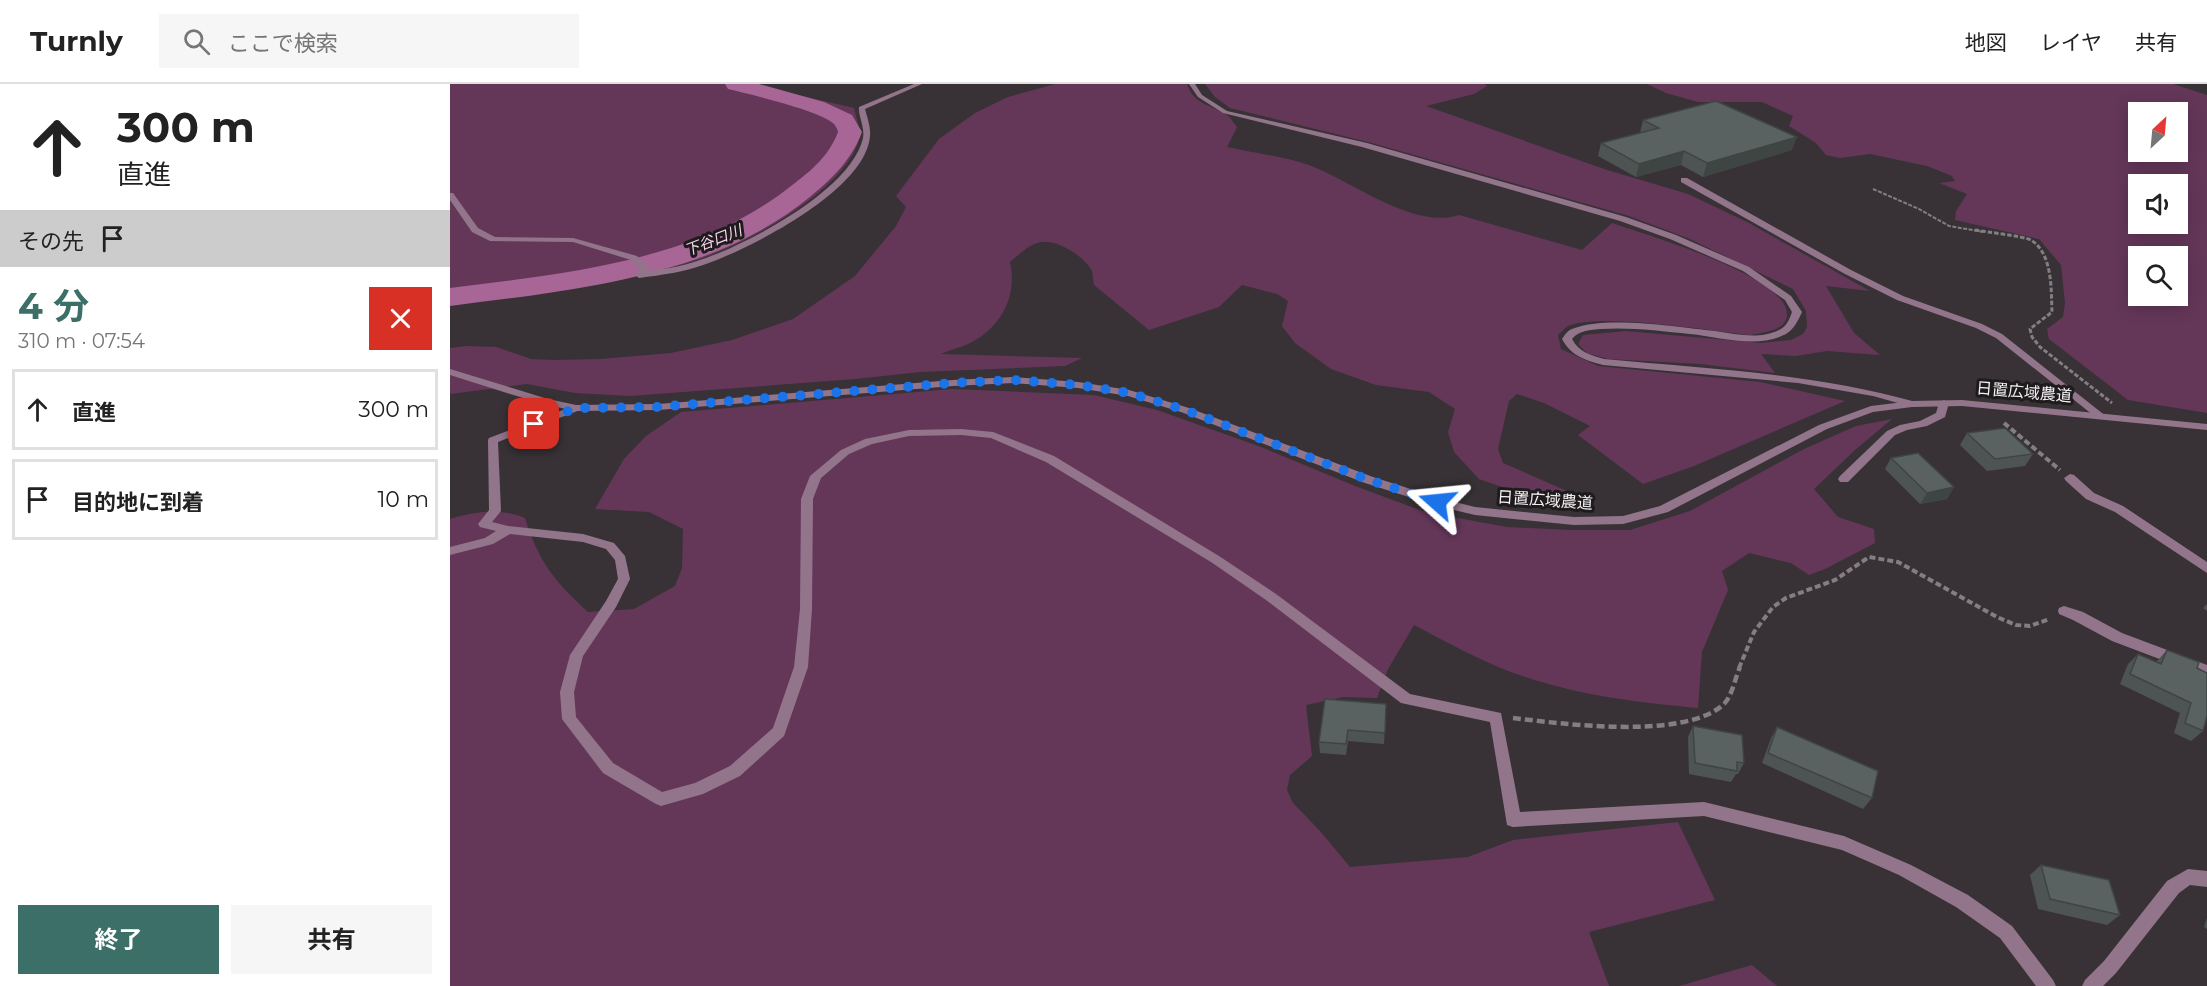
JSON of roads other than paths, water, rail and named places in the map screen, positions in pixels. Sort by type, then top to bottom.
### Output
[{"type":"street","points":[[450,195],[475,230],[493,239],[573,240],[634,258],[645,268],[639,275],[680,269],[707,261],[760,238],[810,205],[840,181],[856,161],[866,139],[861,108],[919,84]]},
{"type":"street","points":[[1192,84],[1200,96],[1225,112],[1364,145],[1623,219],[1673,237],[1746,269],[1788,298],[1797,312],[1794,322],[1786,331],[1752,339],[1622,326],[1588,328],[1573,332],[1567,339],[1571,349],[1580,356],[1614,363],[1762,376],[1851,389],[1912,404]]},
{"type":"street","points":[[1684,180],[1848,272],[1900,298],[1978,326],[1999,336],[2102,417]]},
{"type":"street","name":"日置広域農道","points":[[450,372],[546,402],[576,408],[658,407],[1013,380],[1078,385],[1129,393],[1185,410],[1369,480],[1437,502],[1475,512],[1574,521],[1623,520],[1664,509],[1823,427],[1870,409],[1944,403],[2014,407],[2207,427]]},
{"type":"street","points":[[1844,479],[1891,433],[1904,427],[1923,424],[1941,415],[1944,403]]},
{"type":"street","points":[[576,408],[493,440],[495,511],[484,524],[508,530],[583,538],[610,546],[621,559],[624,579],[611,604],[577,655],[567,692],[569,719],[608,768],[661,799],[698,789],[735,771],[779,732],[801,667],[806,609],[807,499],[816,476],[845,452],[868,441],[909,433],[961,432],[993,435],[1050,459],[1215,559],[1262,591],[1406,699],[1496,717],[1513,820],[1704,808],[1844,843],[1905,870],[1971,907],[2006,932],[2047,986]]},
{"type":"street","points":[[2070,478],[2090,496],[2119,508],[2207,568]]},
{"type":"street","points":[[450,551],[489,540],[508,530]]},
{"type":"street","points":[[2064,611],[2078,615],[2117,637],[2207,671]]},
{"type":"street","points":[[2091,986],[2110,967],[2174,887],[2188,877],[2207,879]]},
{"type":"waterway","name":"下谷口川","points":[[450,297],[594,276],[644,265],[692,251],[738,232],[779,209],[827,168],[841,152],[850,132],[844,120],[816,107],[736,84]]}]
